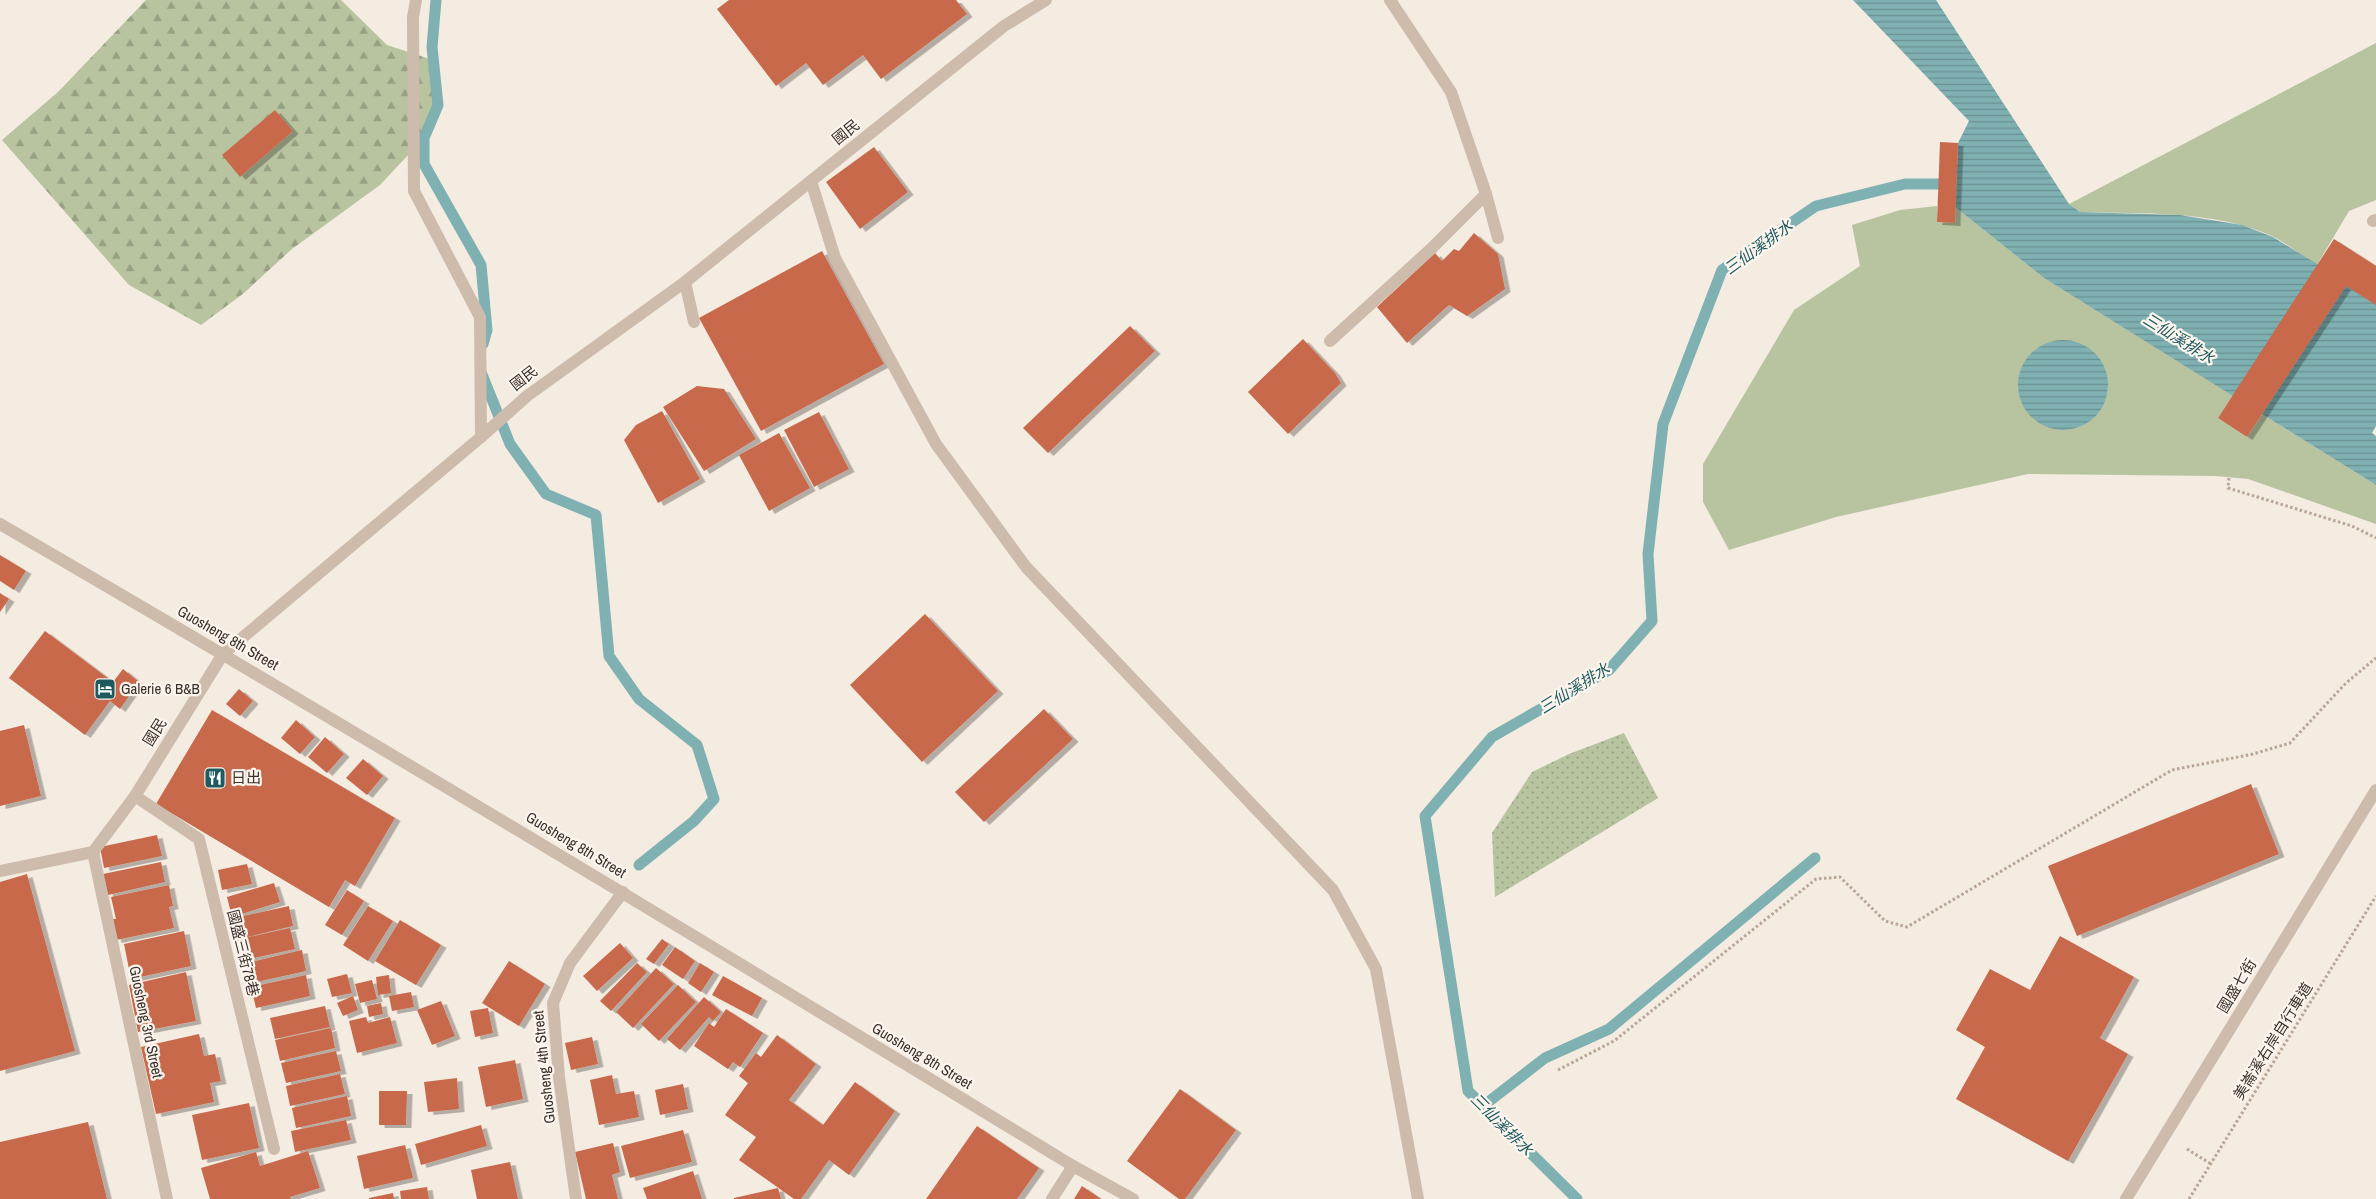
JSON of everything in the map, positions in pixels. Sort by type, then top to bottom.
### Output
[{"type":"street","points":[[416,0],[413,17],[414,191],[480,317],[482,438]]},
{"type":"street","name":"國民","points":[[93,852],[135,796],[223,654],[482,438],[527,396],[685,282],[1004,26],[1046,0]]},
{"type":"street","points":[[1390,0],[1451,92],[1486,194],[1498,238]]},
{"type":"street","points":[[811,181],[835,258],[936,444],[947,460],[1026,567],[1333,890],[1376,969],[1418,1199]]},
{"type":"street","points":[[1330,341],[1432,248],[1486,194]]},
{"type":"street","points":[[685,282],[694,322]]},
{"type":"street","name":"Guosheng 8th Street","points":[[0,524],[623,892],[1073,1166],[1133,1199]]},
{"type":"street","name":"國盛七街","points":[[2126,1199],[2376,790]]},
{"type":"street","name":"國盛三街78巷","points":[[135,796],[199,839],[274,1149]]},
{"type":"street","points":[[0,871],[93,852]]},
{"type":"street","name":"Guosheng 3rd Street","points":[[93,852],[168,1199]]},
{"type":"street","name":"Guosheng 4th Street","points":[[576,1199],[559,1077],[553,1003],[570,963],[623,892]]},
{"type":"street","points":[[1052,1199],[1073,1166]]},
{"type":"path","points":[[2230,478],[2228,488],[2352,526],[2376,538]]},
{"type":"path","points":[[1558,1070],[1614,1042],[1816,879],[1840,877],[1885,921],[1907,927],[2172,770],[2253,754],[2290,743],[2346,683],[2376,658]]},
{"type":"path","name":"美崙溪右岸自行車道","points":[[2189,1199],[2376,896]]},
{"type":"green space","points":[[146,0],[341,0],[387,45],[433,60],[438,105],[424,138],[380,185],[292,249],[244,293],[201,325],[129,285],[2,140],[58,92]]},
{"type":"green space","points":[[2376,43],[2376,200],[2349,211],[2317,265],[2272,236],[2226,222],[2178,215],[2080,212],[2069,204]]},
{"type":"green space","points":[[1937,206],[1937,222],[1955,223],[1955,207],[2044,278],[2233,395],[2218,418],[2247,437],[2262,414],[2376,485],[2376,524],[2248,479],[2215,476],[2028,474],[1836,517],[1729,550],[1703,502],[1703,464],[1794,310],[1860,266],[1852,225],[1900,210]]},
{"type":"green space","points":[[1624,733],[1658,798],[1495,897],[1492,833],[1532,772],[1569,754]]},
{"type":"water","points":[[1853,0],[1936,0],[2069,204],[2080,212],[2180,215],[2242,225],[2273,237],[2376,300],[2376,426],[2372,433],[2376,436],[2376,485],[2044,278],[1955,207],[1958,143],[1969,121]]},
{"type":"water","points":[[2063,340],[2080,343],[2095,353],[2105,368],[2108,385],[2105,402],[2095,417],[2080,427],[2063,430],[2046,427],[2031,417],[2021,402],[2018,385],[2021,368],[2031,353],[2046,343]]},
{"type":"building","points":[[729,0],[956,0],[967,14],[881,79],[863,55],[823,85],[806,63],[776,86],[717,9]]},
{"type":"building","points":[[275,110],[293,131],[240,177],[222,155]]},
{"type":"building","points":[[1940,142],[1958,143],[1955,223],[1937,222]]},
{"type":"building","points":[[874,147],[908,192],[860,229],[826,182]]},
{"type":"building","points":[[1474,233],[1498,254],[1505,289],[1467,316],[1449,305],[1407,343],[1377,307],[1435,253],[1442,261],[1454,249],[1459,251]]},
{"type":"building","points":[[2334,239],[2376,266],[2376,305],[2346,286],[2247,437],[2218,418]]},
{"type":"building","points":[[822,251],[884,364],[761,431],[699,318]]},
{"type":"building","points":[[1130,326],[1155,351],[1048,453],[1023,428]]},
{"type":"building","points":[[1303,339],[1335,373],[1341,383],[1288,434],[1248,392]]},
{"type":"building","points":[[697,386],[724,389],[756,439],[704,471],[663,407]]},
{"type":"building","points":[[662,411],[700,479],[658,503],[624,440],[636,425]]},
{"type":"building","points":[[819,412],[849,469],[814,487],[784,430]]},
{"type":"building","points":[[779,433],[810,488],[769,511],[739,455]]},
{"type":"building","points":[[0,555],[26,571],[14,590],[0,581]]},
{"type":"building","points":[[0,593],[9,599],[0,612]]},
{"type":"building","points":[[925,614],[998,691],[922,762],[850,685]]},
{"type":"building","points":[[45,631],[113,682],[123,669],[139,682],[120,709],[110,701],[85,735],[9,678]]},
{"type":"building","points":[[239,689],[253,701],[240,716],[226,704]]},
{"type":"building","points":[[1044,709],[1073,739],[984,822],[955,792]]},
{"type":"building","points":[[212,710],[395,818],[355,886],[345,880],[329,907],[156,804]]},
{"type":"building","points":[[296,720],[315,737],[300,754],[281,738]]},
{"type":"building","points":[[24,725],[41,796],[0,806],[0,731]]},
{"type":"building","points":[[325,737],[344,754],[327,773],[308,757]]},
{"type":"building","points":[[363,759],[383,776],[367,795],[346,778]]},
{"type":"building","points":[[2251,784],[2279,854],[2077,936],[2048,866]]},
{"type":"building","points":[[157,835],[162,856],[104,868],[100,847]]},
{"type":"building","points":[[161,862],[165,882],[108,895],[103,874]]},
{"type":"building","points":[[247,864],[252,884],[222,890],[218,870]]},
{"type":"building","points":[[27,874],[75,1051],[0,1071],[0,882]]},
{"type":"building","points":[[274,883],[280,902],[232,917],[227,897]]},
{"type":"building","points":[[169,885],[173,906],[169,907],[174,928],[116,940],[112,919],[116,919],[111,897]]},
{"type":"building","points":[[347,890],[364,901],[342,935],[325,925]]},
{"type":"building","points":[[289,906],[293,926],[239,939],[234,918]]},
{"type":"building","points":[[368,906],[393,921],[368,961],[343,945]]},
{"type":"building","points":[[400,920],[441,945],[416,985],[375,961]]},
{"type":"building","points":[[290,928],[295,949],[240,961],[235,940]]},
{"type":"building","points":[[184,931],[191,966],[131,979],[124,944]]},
{"type":"building","points":[[2060,936],[2134,977],[2100,1038],[2128,1054],[2068,1161],[1956,1099],[1985,1047],[1956,1030],[1990,969],[2030,990]]},
{"type":"building","points":[[662,939],[669,944],[654,964],[646,959]]},
{"type":"building","points":[[620,943],[633,958],[597,991],[583,976]]},
{"type":"building","points":[[675,947],[695,961],[683,979],[662,965]]},
{"type":"building","points":[[302,950],[306,971],[252,983],[247,963]]},
{"type":"building","points":[[509,961],[545,984],[519,1026],[482,1003]]},
{"type":"building","points":[[637,963],[647,972],[611,1011],[600,1001]]},
{"type":"building","points":[[700,963],[714,972],[701,992],[688,983]]},
{"type":"building","points":[[656,968],[674,984],[633,1028],[616,1012]]},
{"type":"building","points":[[186,972],[196,1021],[138,1032],[129,985]]},
{"type":"building","points":[[347,974],[352,993],[332,997],[327,979]]},
{"type":"building","points":[[306,975],[310,996],[256,1008],[251,987]]},
{"type":"building","points":[[389,975],[391,993],[378,995],[376,977]]},
{"type":"building","points":[[723,976],[762,998],[752,1016],[712,995]]},
{"type":"building","points":[[372,980],[377,999],[360,1003],[355,984]]},
{"type":"building","points":[[678,985],[696,1002],[659,1041],[641,1024]]},
{"type":"building","points":[[411,992],[414,1007],[392,1011],[389,996]]},
{"type":"building","points":[[353,996],[358,1010],[343,1016],[337,1003]]},
{"type":"building","points":[[704,997],[721,1012],[713,1021],[709,1017],[680,1050],[667,1039]]},
{"type":"building","points":[[441,1001],[455,1036],[432,1045],[417,1010]]},
{"type":"building","points":[[381,1003],[383,1014],[369,1017],[367,1006]]},
{"type":"building","points":[[325,1006],[330,1027],[275,1039],[270,1018]]},
{"type":"building","points":[[488,1008],[493,1033],[475,1037],[470,1011]]},
{"type":"building","points":[[726,1009],[763,1033],[740,1067],[733,1062],[728,1069],[694,1046],[709,1023],[714,1027]]},
{"type":"building","points":[[366,1017],[368,1023],[390,1017],[397,1043],[357,1053],[349,1021]]},
{"type":"building","points":[[331,1028],[335,1048],[280,1061],[275,1040]]},
{"type":"building","points":[[199,1034],[204,1056],[215,1054],[221,1081],[210,1083],[214,1102],[156,1114],[141,1047]]},
{"type":"building","points":[[777,1035],[816,1064],[789,1100],[823,1125],[855,1082],[895,1111],[849,1175],[829,1160],[801,1199],[794,1199],[739,1160],[756,1137],[725,1115],[748,1083],[739,1076],[756,1053],[761,1057]]},
{"type":"building","points":[[592,1037],[598,1064],[571,1070],[565,1043]]},
{"type":"building","points":[[336,1051],[341,1071],[286,1083],[281,1063]]},
{"type":"building","points":[[515,1060],[523,1099],[486,1107],[478,1067]]},
{"type":"building","points":[[340,1074],[345,1094],[290,1106],[286,1086]]},
{"type":"building","points":[[612,1075],[616,1094],[634,1091],[639,1117],[599,1125],[590,1080]]},
{"type":"building","points":[[457,1078],[459,1109],[428,1112],[424,1082]]},
{"type":"building","points":[[683,1084],[688,1109],[660,1115],[655,1090]]},
{"type":"building","points":[[1180,1089],[1236,1130],[1185,1199],[1179,1199],[1127,1161]]},
{"type":"building","points":[[379,1091],[407,1091],[406,1125],[379,1125]]},
{"type":"building","points":[[347,1096],[351,1116],[296,1128],[292,1108]]},
{"type":"building","points":[[249,1103],[259,1148],[202,1160],[192,1115]]},
{"type":"building","points":[[346,1120],[351,1140],[295,1152],[291,1131]]},
{"type":"building","points":[[88,1122],[107,1199],[0,1199],[0,1142]]},
{"type":"building","points":[[481,1125],[487,1146],[421,1165],[415,1144]]},
{"type":"building","points":[[977,1126],[1039,1168],[1017,1199],[926,1199]]},
{"type":"building","points":[[683,1130],[692,1162],[630,1178],[621,1146]]},
{"type":"building","points":[[613,1143],[620,1172],[612,1175],[618,1199],[586,1199],[575,1152]]},
{"type":"building","points":[[405,1145],[413,1178],[364,1189],[357,1156]]},
{"type":"building","points":[[308,1151],[320,1188],[290,1197],[291,1199],[210,1199],[201,1168],[256,1152],[260,1166]]},
{"type":"building","points":[[510,1162],[518,1199],[477,1199],[471,1170]]},
{"type":"building","points":[[693,1171],[702,1199],[647,1199],[643,1188]]},
{"type":"building","points":[[1082,1186],[1101,1199],[1074,1199]]},
{"type":"building","points":[[427,1187],[429,1199],[401,1199],[400,1191]]},
{"type":"building","points":[[778,1188],[781,1199],[734,1199],[734,1198]]},
{"type":"building","points":[[393,1193],[394,1199],[369,1199],[369,1198]]},
{"type":"waterway","points":[[436,0],[432,47],[438,105],[424,138],[424,164],[481,265],[487,330],[483,344]]},
{"type":"waterway","name":"三仙溪排水","points":[[1577,1199],[1468,1091],[1425,816],[1492,737],[1609,670],[1652,621],[1648,554],[1663,424],[1722,270],[1816,206],[1905,184],[1952,184]]},
{"type":"waterway","points":[[481,372],[510,444],[546,494],[596,515],[609,656],[639,699],[697,745],[714,799],[694,821],[639,865]]},
{"type":"waterway","points":[[1483,1106],[1545,1058],[1609,1029],[1815,858]]},
{"type":"place","name":"Galerie 6 B&B","points":[[105,689]]},
{"type":"place","name":"日出","points":[[215,778]]}]
